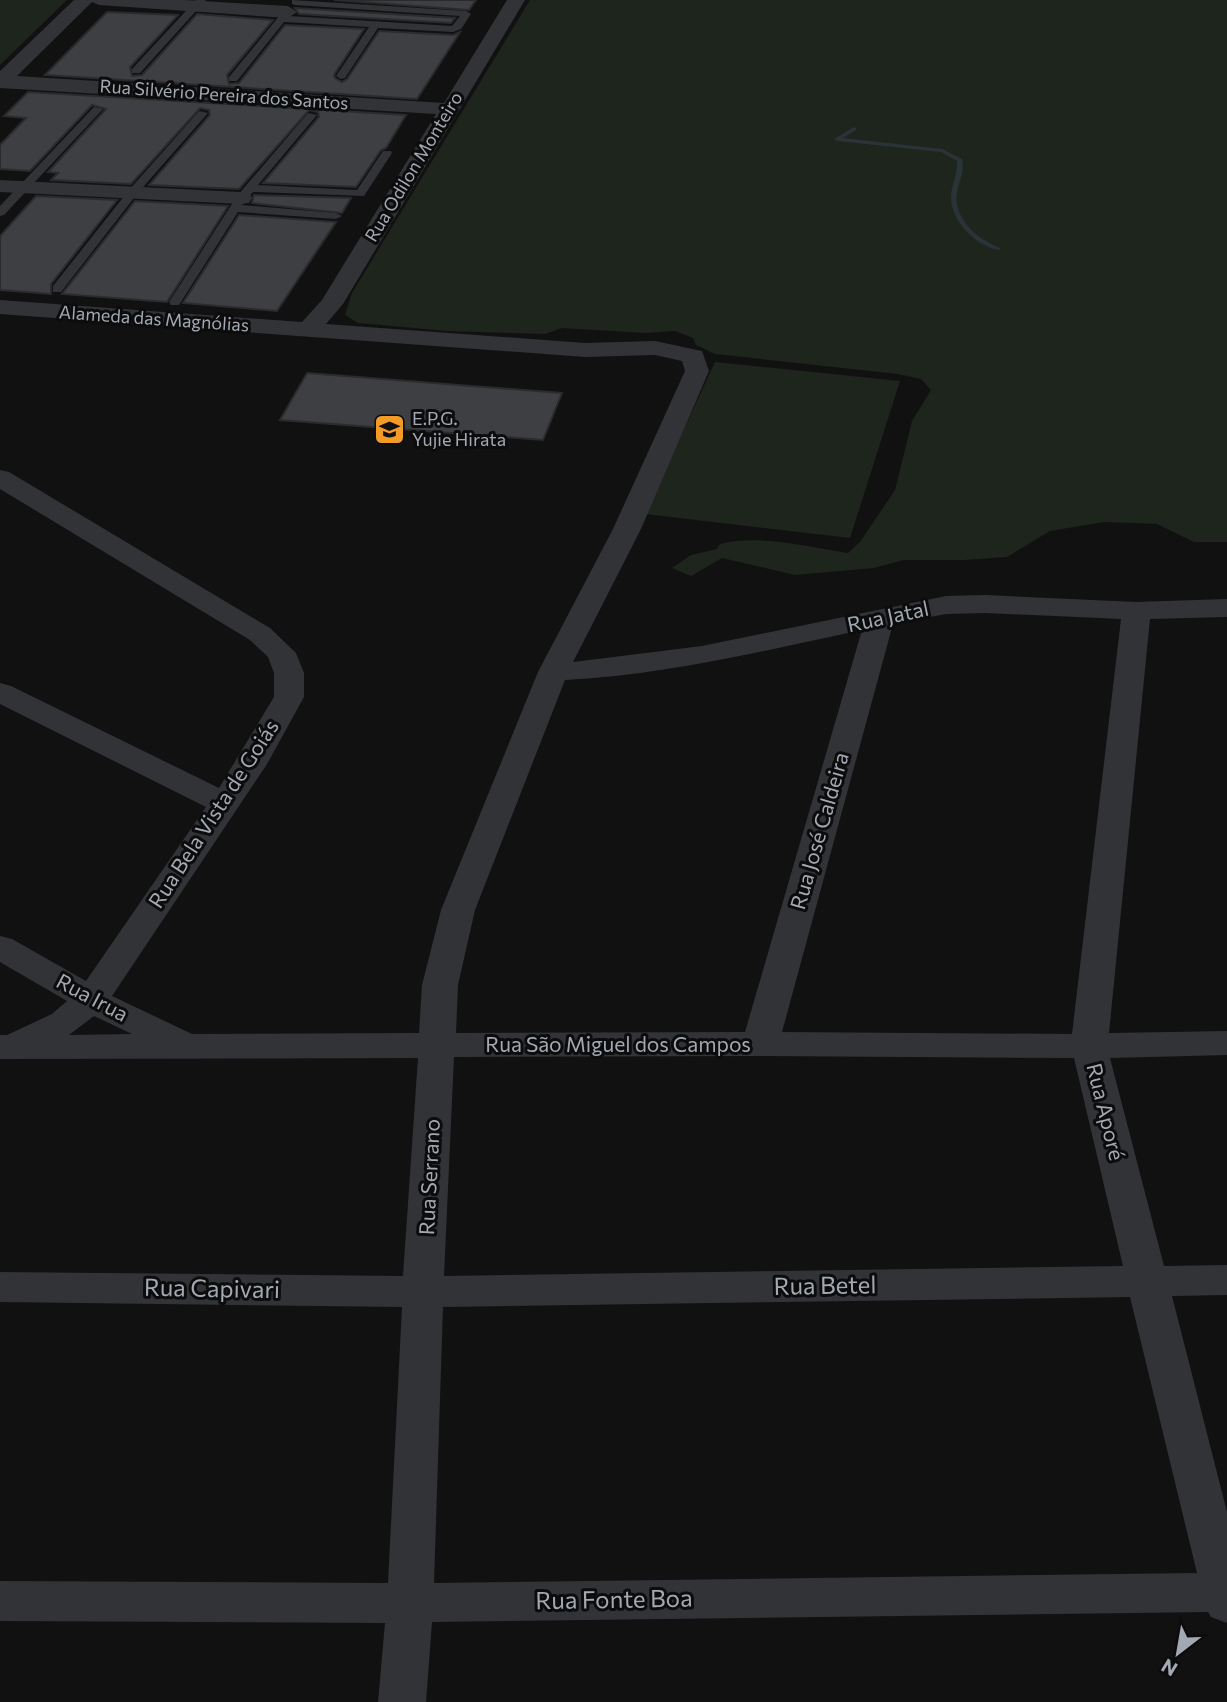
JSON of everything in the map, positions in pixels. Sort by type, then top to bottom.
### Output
[{"type":"street","points":[[0,82],[84,0]]},
{"type":"street","points":[[99,0],[290,8]]},
{"type":"street","name":"Rua Odilon Monteiro","points":[[308,330],[331,304],[516,0]]},
{"type":"street","name":"Rua Silvério Pereira dos Santos","points":[[0,82],[448,109]]},
{"type":"street","points":[[0,186],[242,198]]},
{"type":"street","name":"Alameda das Magnólias","points":[[0,307],[585,350],[655,348],[693,356],[697,371],[649,480],[627,529],[552,672]]},
{"type":"street","name":"Rua Bela Vista de Goiás","points":[[0,478],[260,634],[281,653],[289,673],[289,697],[251,764],[91,1000]]},
{"type":"street","name":"Rua Jatal","points":[[552,672],[595,671],[672,663],[946,605],[1136,611],[1227,608]]},
{"type":"street","name":"Rua Aporé","points":[[1136,611],[1089,1046],[1226,1595]]},
{"type":"street","name":"Rua José Caldeira","points":[[760,1044],[880,618]]},
{"type":"street","name":"Rua Serrano","points":[[402,1702],[410,1603],[440,985],[458,910],[552,672]]},
{"type":"street","points":[[0,692],[224,803]]},
{"type":"street","name":"Rua Irua","points":[[0,947],[91,1000],[185,1046]]},
{"type":"street","name":"Rua São Miguel dos Campos","points":[[5,1047],[40,1036],[65,1022],[91,1000]]},
{"type":"street","name":"Rua São Miguel dos Campos","points":[[5,1047],[760,1044],[1089,1046],[1227,1043]]},
{"type":"street","name":"Rua Betel","points":[[423,1292],[1227,1280]]},
{"type":"street","name":"Rua Capivari","points":[[0,1287],[423,1292]]},
{"type":"street","name":"Rua Fonte Boa","points":[[0,1601],[410,1603],[1226,1595]]},
{"type":"lane","points":[[136,71],[198,3]]},
{"type":"lane","points":[[233,79],[290,8],[400,4],[466,14],[458,27],[453,29],[376,24],[290,8]]},
{"type":"lane","points":[[341,76],[376,24]]},
{"type":"lane","points":[[0,213],[98,109]]},
{"type":"lane","points":[[57,289],[133,192],[203,113]]},
{"type":"lane","points":[[174,302],[242,198],[312,116]]},
{"type":"lane","points":[[242,198],[360,194],[387,153]]},
{"type":"lane","points":[[242,198],[336,216]]},
{"type":"shaded area","points":[[0,0],[67,0],[0,65]]},
{"type":"shaded area","points":[[530,0],[1227,0],[1227,542],[1194,542],[1157,524],[1104,522],[1050,531],[1007,557],[903,560],[874,568],[795,575],[722,558],[691,576],[672,568],[691,555],[736,541],[784,542],[848,553],[860,542],[895,490],[912,421],[931,390],[921,379],[898,374],[715,354],[696,345],[693,338],[675,331],[645,333],[562,328],[545,334],[448,331],[358,323],[345,315],[352,293]]},
{"type":"shaded area","points":[[715,362],[900,381],[850,538],[645,514]]},
{"type":"building","points":[[334,0],[476,0],[469,10]]},
{"type":"building","points":[[295,8],[455,18],[451,23],[299,14]]},
{"type":"building","points":[[107,12],[178,15],[130,67],[132,76],[142,75],[197,14],[273,20],[227,75],[229,84],[239,83],[285,25],[364,29],[334,75],[342,82],[347,79],[379,31],[453,35],[460,32],[417,99],[45,75]]},
{"type":"building","points":[[28,92],[406,115],[386,148],[381,150],[356,187],[263,183],[319,117],[318,112],[309,110],[239,189],[149,185],[210,115],[209,110],[200,108],[131,184],[51,180],[58,173],[48,172],[106,109],[92,105],[30,171],[0,169],[0,145],[26,118],[4,116]]},
{"type":"building","points":[[254,195],[351,198],[342,213],[252,203]]},
{"type":"building","points":[[36,196],[117,200],[51,284],[51,294],[0,290],[0,236]]},
{"type":"building","points":[[135,201],[228,206],[167,302],[62,294]]},
{"type":"building","points":[[239,215],[336,222],[277,311],[183,303]]},
{"type":"building","points":[[307,373],[562,393],[543,440],[280,420]]},
{"type":"waterway","points":[[854,129],[837,139],[942,151],[960,160],[954,195],[955,208],[963,223],[976,237],[998,249]]},
{"type":"place","name":"E.P.G. Yujie Hirata","points":[[389,429]]}]
